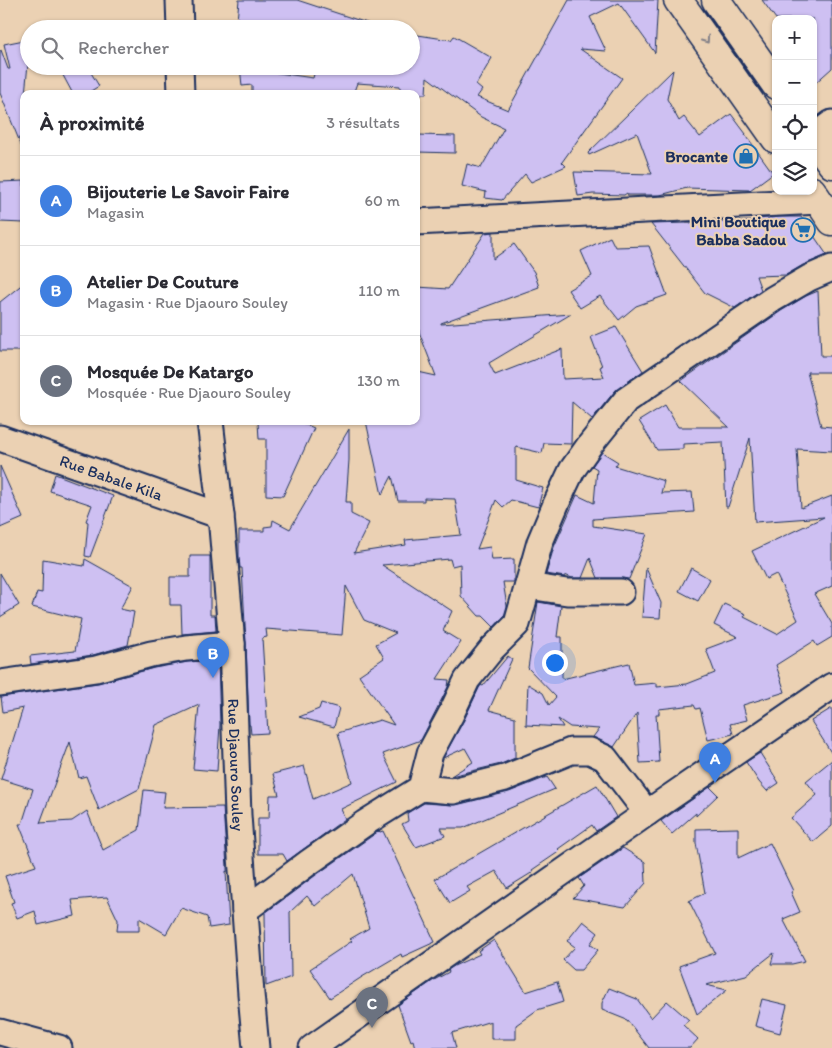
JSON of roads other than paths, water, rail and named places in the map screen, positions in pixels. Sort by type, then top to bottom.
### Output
[{"type":"main road","points":[[678,0],[772,133]]},
{"type":"main road","points":[[716,0],[772,79]]},
{"type":"main road","points":[[817,143],[832,164]]},
{"type":"street","points":[[179,0],[180,20]]},
{"type":"street","points":[[181,75],[182,90]]},
{"type":"street","points":[[817,135],[832,123]]},
{"type":"street","points":[[420,222],[821,204]]},
{"type":"street","points":[[421,788],[430,753],[467,680],[492,649],[517,624],[540,542],[572,470],[589,446],[626,400],[772,299],[809,278],[832,268]]},
{"type":"street","name":"Rue Djaouro Souley","points":[[210,425],[221,516],[232,644],[238,815],[256,1048]]},
{"type":"street","name":"Rue Babale Kila","points":[[0,438],[221,516]]},
{"type":"street","points":[[528,586],[567,592],[621,592]]},
{"type":"street","points":[[0,683],[96,669],[151,654],[186,648],[232,644]]},
{"type":"street","points":[[312,1048],[646,813],[832,686]]},
{"type":"street","points":[[245,910],[365,822],[421,788],[453,791],[486,784],[571,751],[590,751],[605,758],[646,813]]},
{"type":"street","points":[[0,1032],[58,1048]]},
{"type":"place","name":"Brocante","points":[[746,156]]},
{"type":"place","name":"Mini Boutique Babba Sadou","points":[[803,230]]},
{"type":"place","name":"Atelier De Couture","points":[[213,678]]},
{"type":"place","name":"Bijouterie Le Savoir Faire","points":[[715,783]]},
{"type":"place","name":"Mosquée De Katargo","points":[[372,1028]]}]
